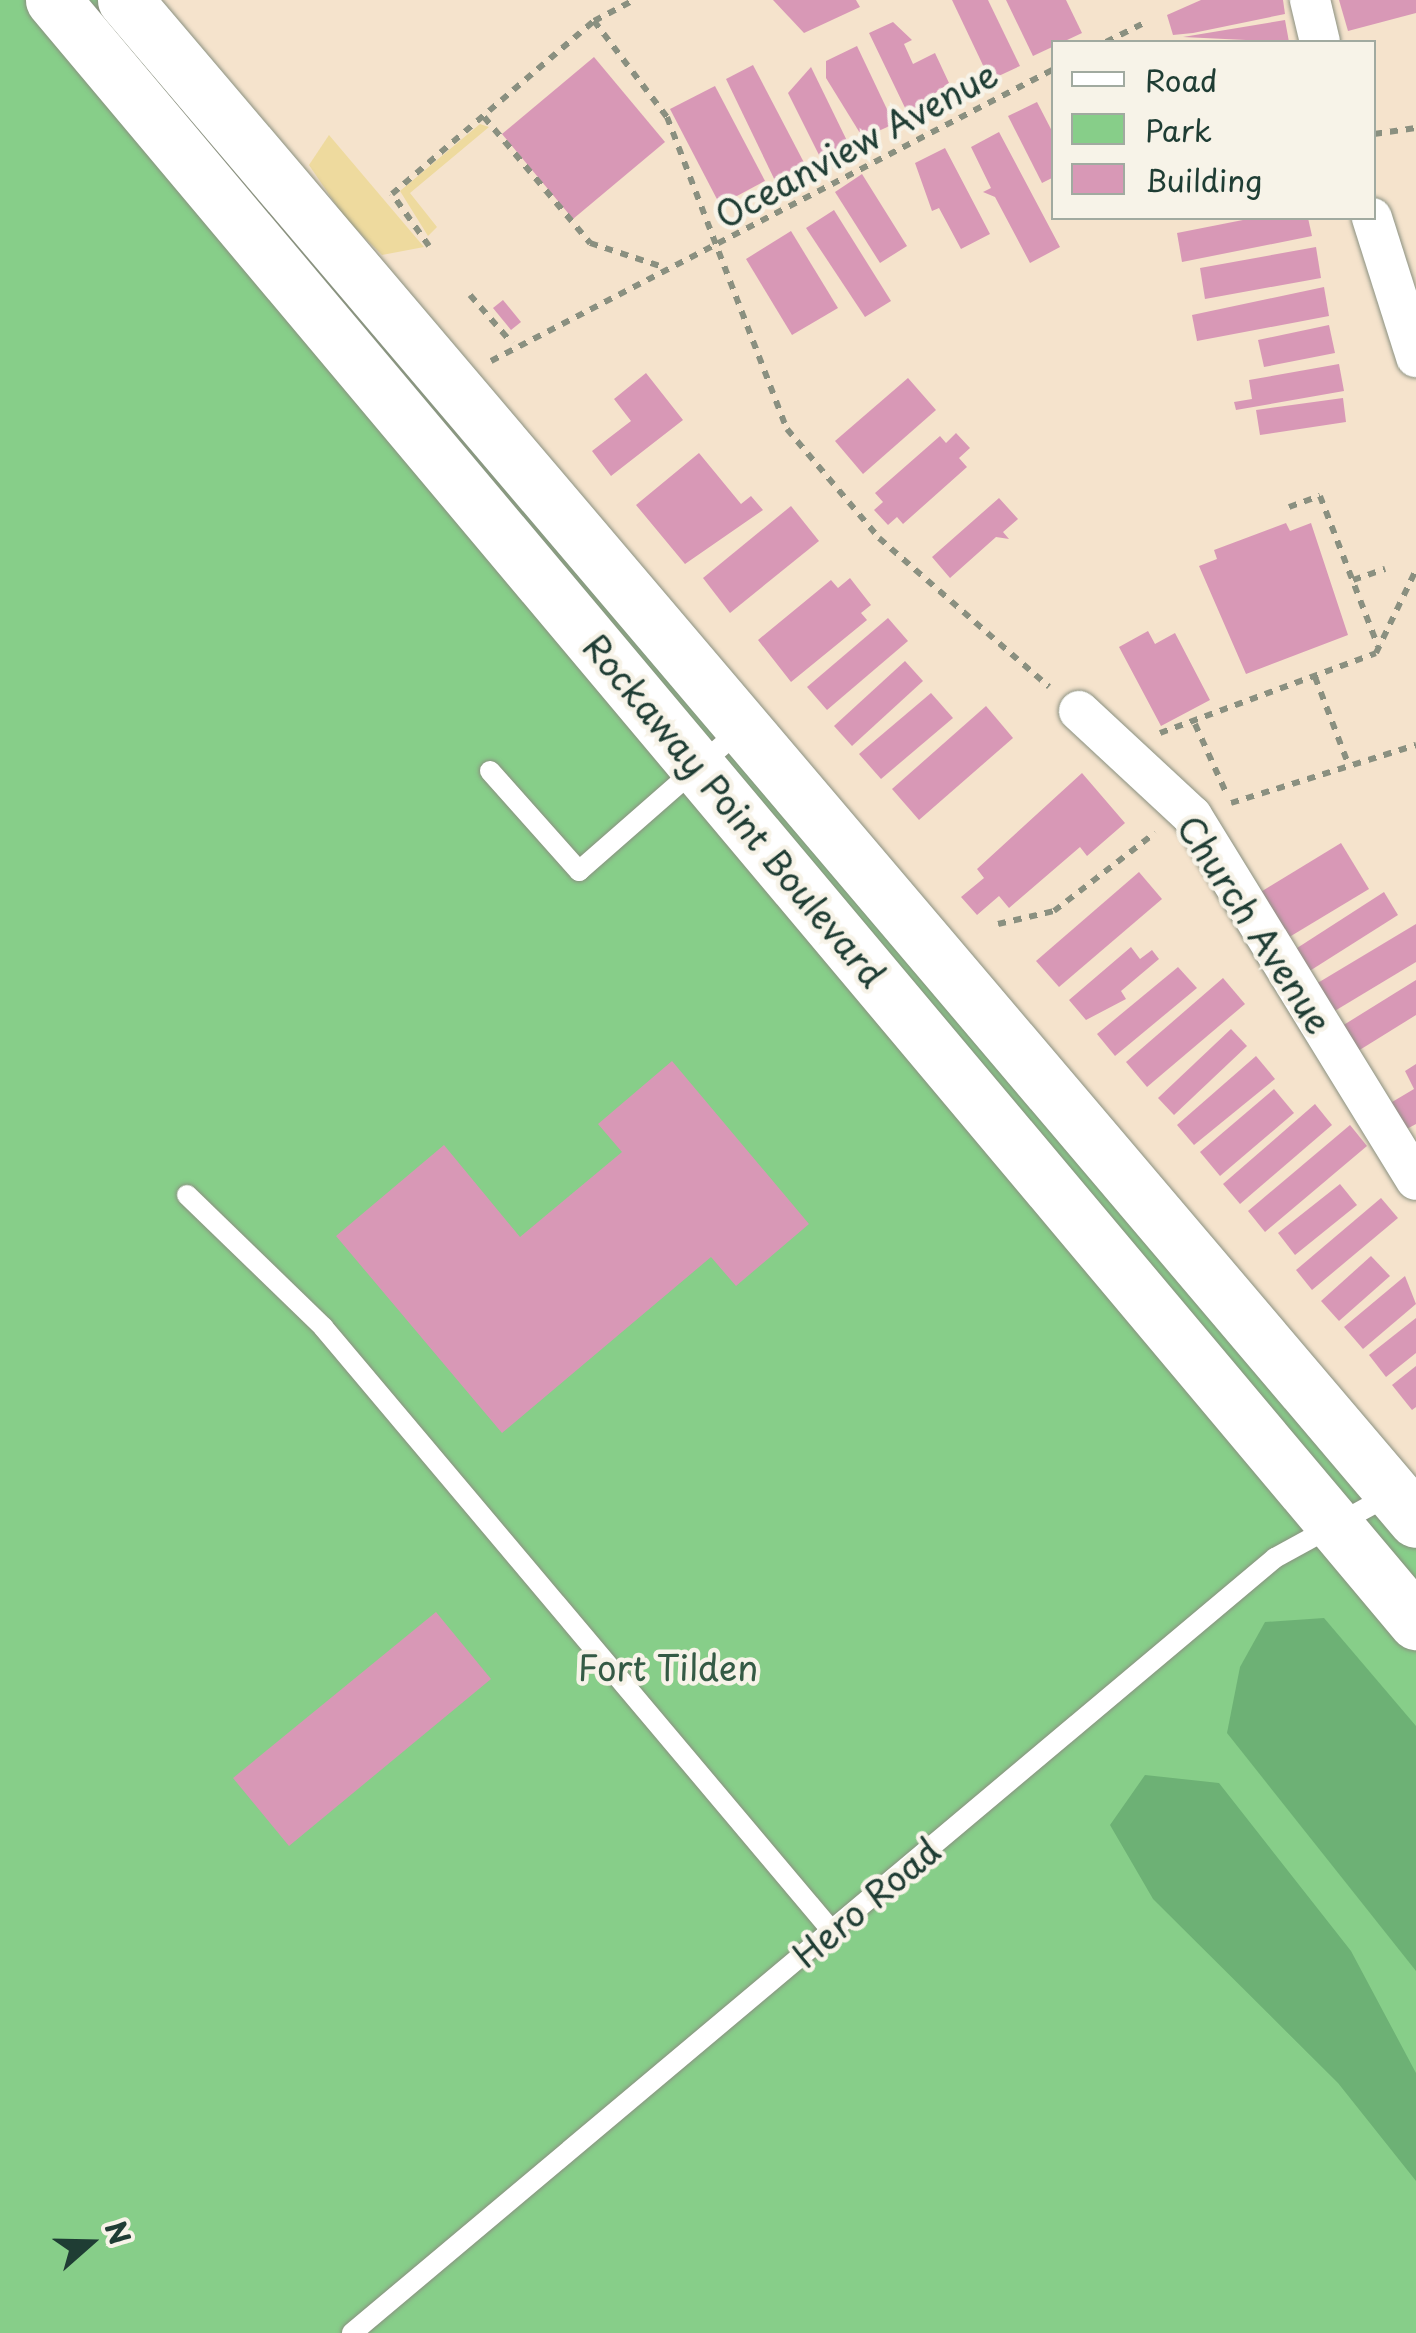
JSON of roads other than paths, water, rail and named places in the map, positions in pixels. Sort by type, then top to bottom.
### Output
[{"type":"street","name":"Rockaway Point Boulevard","points":[[53,0],[217,195],[363,325],[746,725],[1405,1506]]},
{"type":"street","name":"Rockaway Point Boulevard","points":[[125,0],[260,160],[363,325],[698,766],[1416,1622]]},
{"type":"street","points":[[1310,0],[1320,40]]},
{"type":"street","points":[[217,195],[260,160]]},
{"type":"street","points":[[1373,220],[1416,357]]},
{"type":"street","name":"Church Avenue","points":[[1080,711],[1192,816],[1416,1180]]},
{"type":"lane","points":[[490,771],[579,871],[746,725]]},
{"type":"lane","points":[[833,926],[881,885]]},
{"type":"lane","points":[[187,1195],[323,1327],[832,1931]]},
{"type":"lane","name":"Hero Road","points":[[352,2333],[1276,1558],[1334,1522],[1405,1506]]},
{"type":"park label","name":"Fort Tilden","points":[[668,1667]]}]
